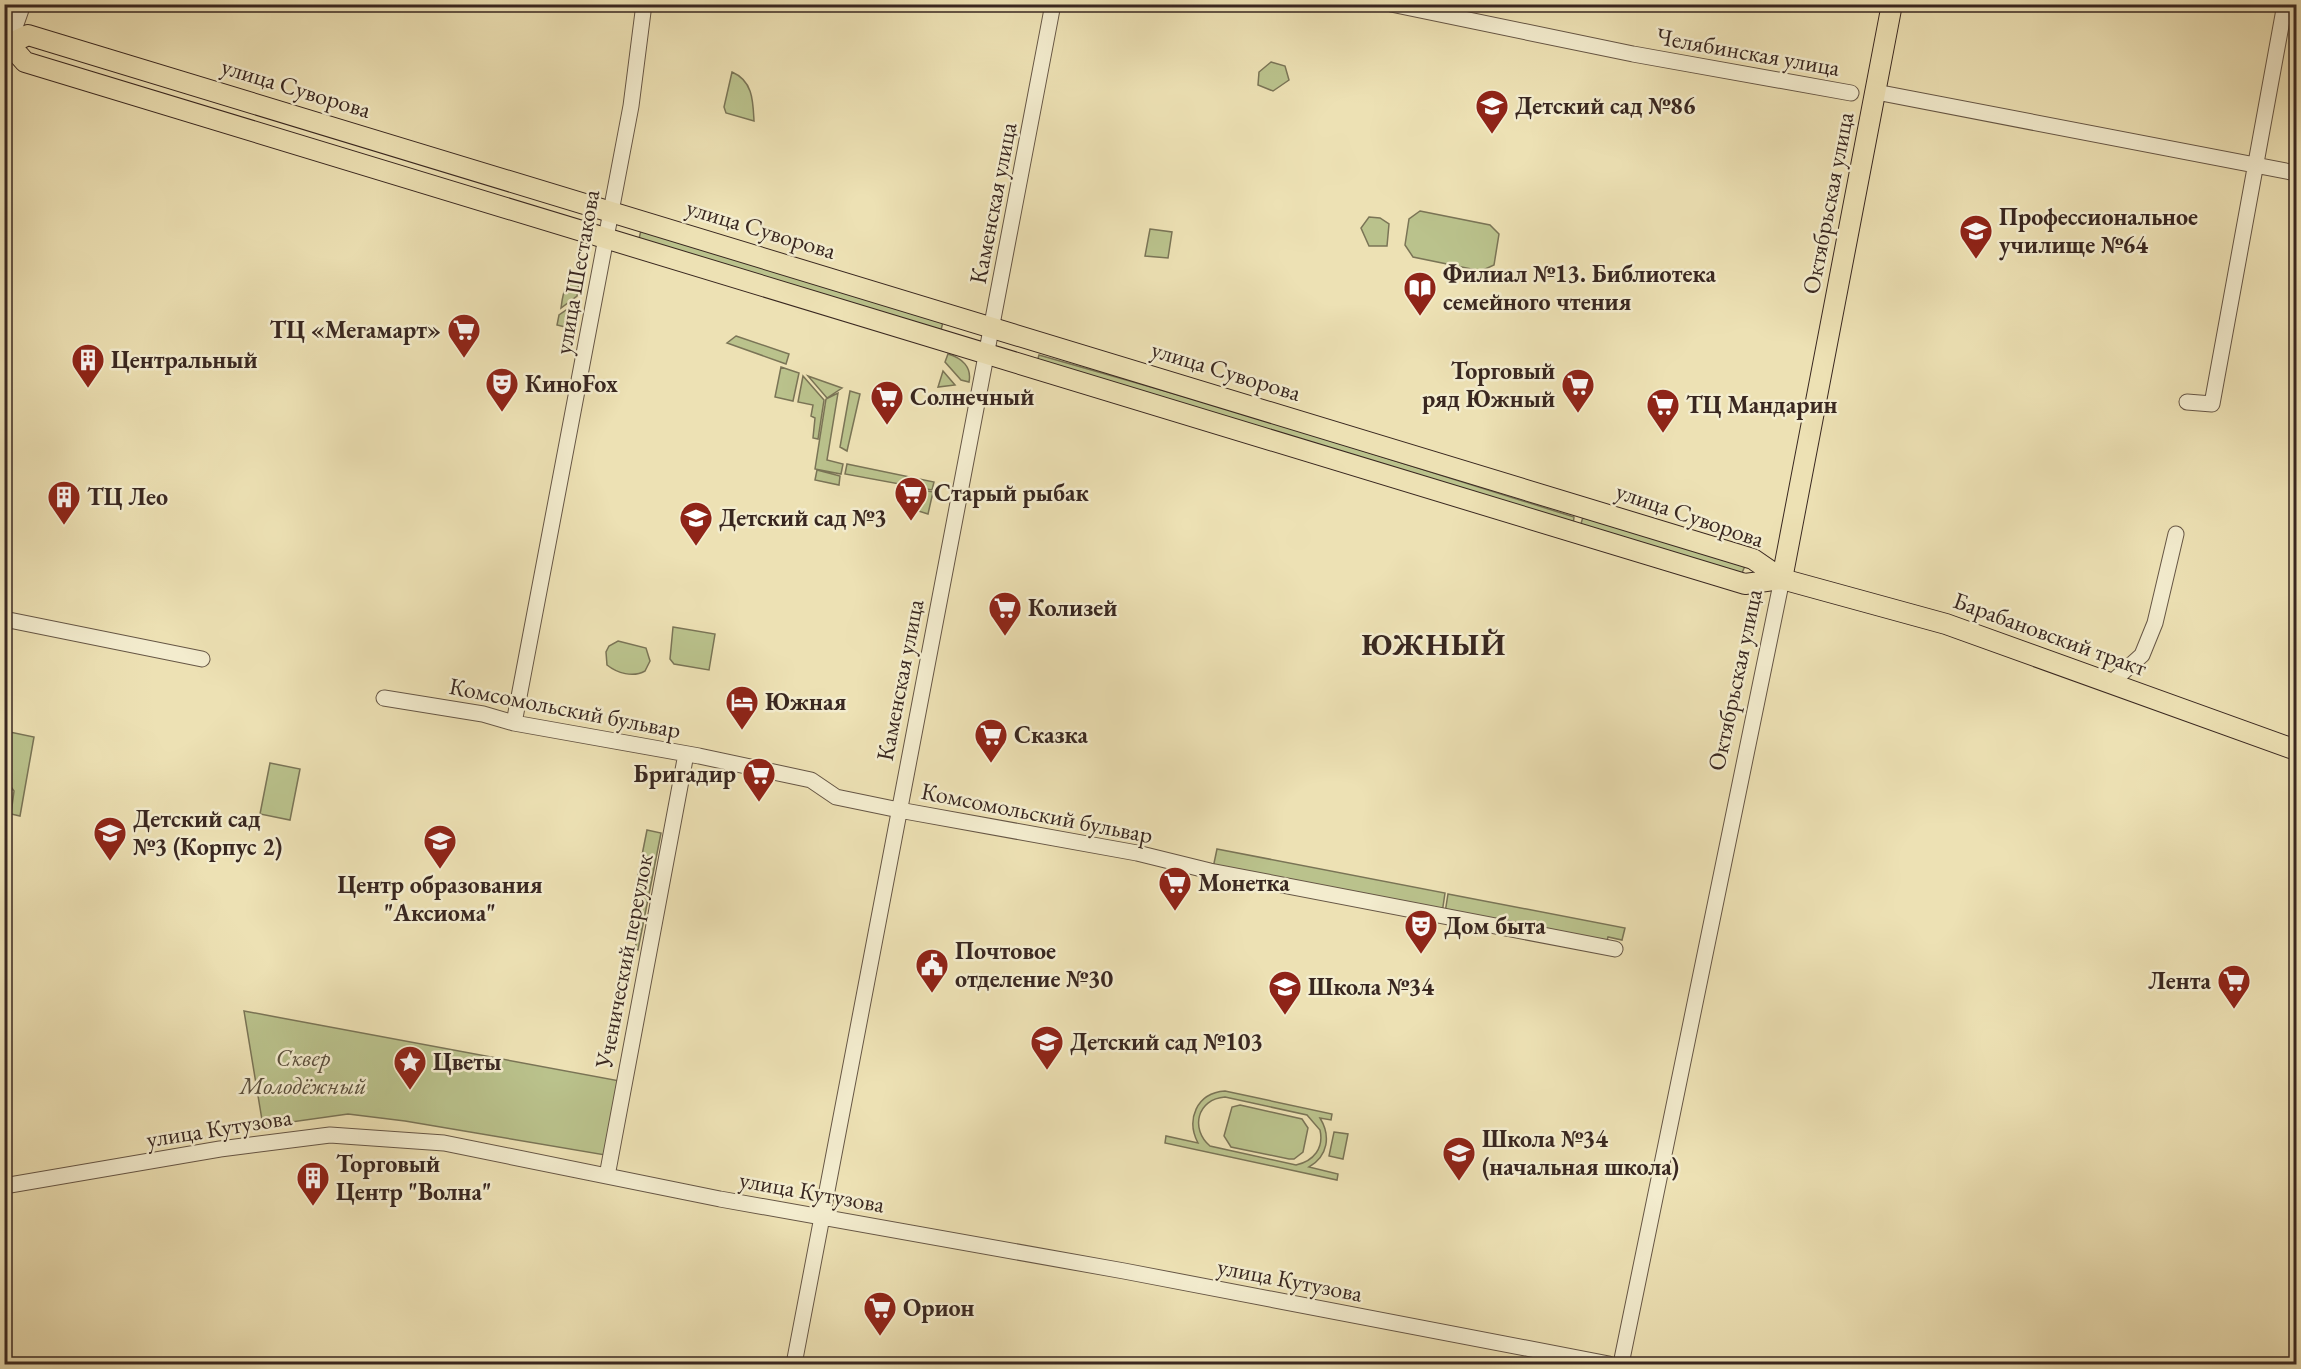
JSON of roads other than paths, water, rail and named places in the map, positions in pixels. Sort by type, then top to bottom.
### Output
[{"type":"main road","name":"Октябрьская улица","points":[[1782,579],[1892,4]]},
{"type":"main road","name":"улица Суворова","points":[[28,34],[610,209],[1753,559],[1782,579],[1745,584],[25,62],[6,49],[28,34]]},
{"type":"main road","name":"Барабановский тракт","points":[[1782,579],[1946,624],[2296,750]]},
{"type":"street","points":[[6,49],[23,4]]},
{"type":"street","name":"улица Шестакова","points":[[514,723],[567,457],[610,209],[631,106],[644,4]]},
{"type":"street","name":"Каменская улица","points":[[794,1365],[1053,4]]},
{"type":"street","name":"Челябинская улица","points":[[1390,4],[1633,54],[1851,93]]},
{"type":"street","points":[[2187,402],[2212,404],[2254,165],[2289,25],[2285,4]]},
{"type":"street","points":[[1876,92],[2296,173]]},
{"type":"street","points":[[2111,683],[2142,655],[2155,622],[2176,534]]},
{"type":"street","name":"Октябрьская улица","points":[[1621,1365],[1782,579]]},
{"type":"street","points":[[4,619],[202,659]]},
{"type":"street","name":"Комсомольский бульвар","points":[[384,698],[483,714],[514,723],[686,754],[811,780],[837,797],[899,810],[1137,853],[1210,871],[1615,949]]},
{"type":"street","name":"Ученический переулок","points":[[607,1176],[686,754]]},
{"type":"street","name":"улица Кутузова","points":[[4,1186],[220,1149],[330,1134],[444,1143],[720,1199],[823,1216],[1609,1365]]},
{"type":"place","name":"Детский сад №86","points":[[1492,135]]},
{"type":"place","name":"Профессиональное училище №64","points":[[1976,260]]},
{"type":"place","name":"Филиал №13. Библиотека семейного чтения","points":[[1420,317]]},
{"type":"place","name":"ТЦ «Мегамарт»","points":[[464,359]]},
{"type":"place","name":"Центральный","points":[[88,389]]},
{"type":"place","name":"КиноFox","points":[[502,413]]},
{"type":"place","name":"Торговый ряд Южный","points":[[1578,414]]},
{"type":"place","name":"Солнечный","points":[[887,426]]},
{"type":"place","name":"ТЦ Мандарин","points":[[1663,434]]},
{"type":"place","name":"Старый рыбак","points":[[911,522]]},
{"type":"place","name":"ТЦ Лео","points":[[64,526]]},
{"type":"place","name":"Детский сад №3","points":[[696,547]]},
{"type":"place","name":"Колизей","points":[[1005,637]]},
{"type":"place","name":"Южная","points":[[742,731]]},
{"type":"place","name":"Сказка","points":[[991,764]]},
{"type":"place","name":"Бригадир","points":[[759,803]]},
{"type":"place","name":"Детский сад №3 (Корпус 2)","points":[[110,862]]},
{"type":"place","name":"Центр образования \"Аксиома\"","points":[[440,870]]},
{"type":"place","name":"Монетка","points":[[1175,912]]},
{"type":"place","name":"Дом быта","points":[[1421,955]]},
{"type":"place","name":"Почтовое отделение №30","points":[[932,994]]},
{"type":"place","name":"Лента","points":[[2234,1010]]},
{"type":"place","name":"Школа №34","points":[[1285,1016]]},
{"type":"place","name":"Детский сад №103","points":[[1047,1071]]},
{"type":"place","name":"Цветы","points":[[410,1091]]},
{"type":"place","name":"Школа №34 (начальная школа)","points":[[1459,1182]]},
{"type":"place","name":"Торговый Центр \"Волна\"","points":[[313,1207]]},
{"type":"place","name":"Орион","points":[[880,1337]]},
{"type":"district","name":"ЮЖНЫЙ","points":[[1434,645]]},
{"type":"park label","name":"Сквер Молодёжный","points":[[303,1072]]}]
